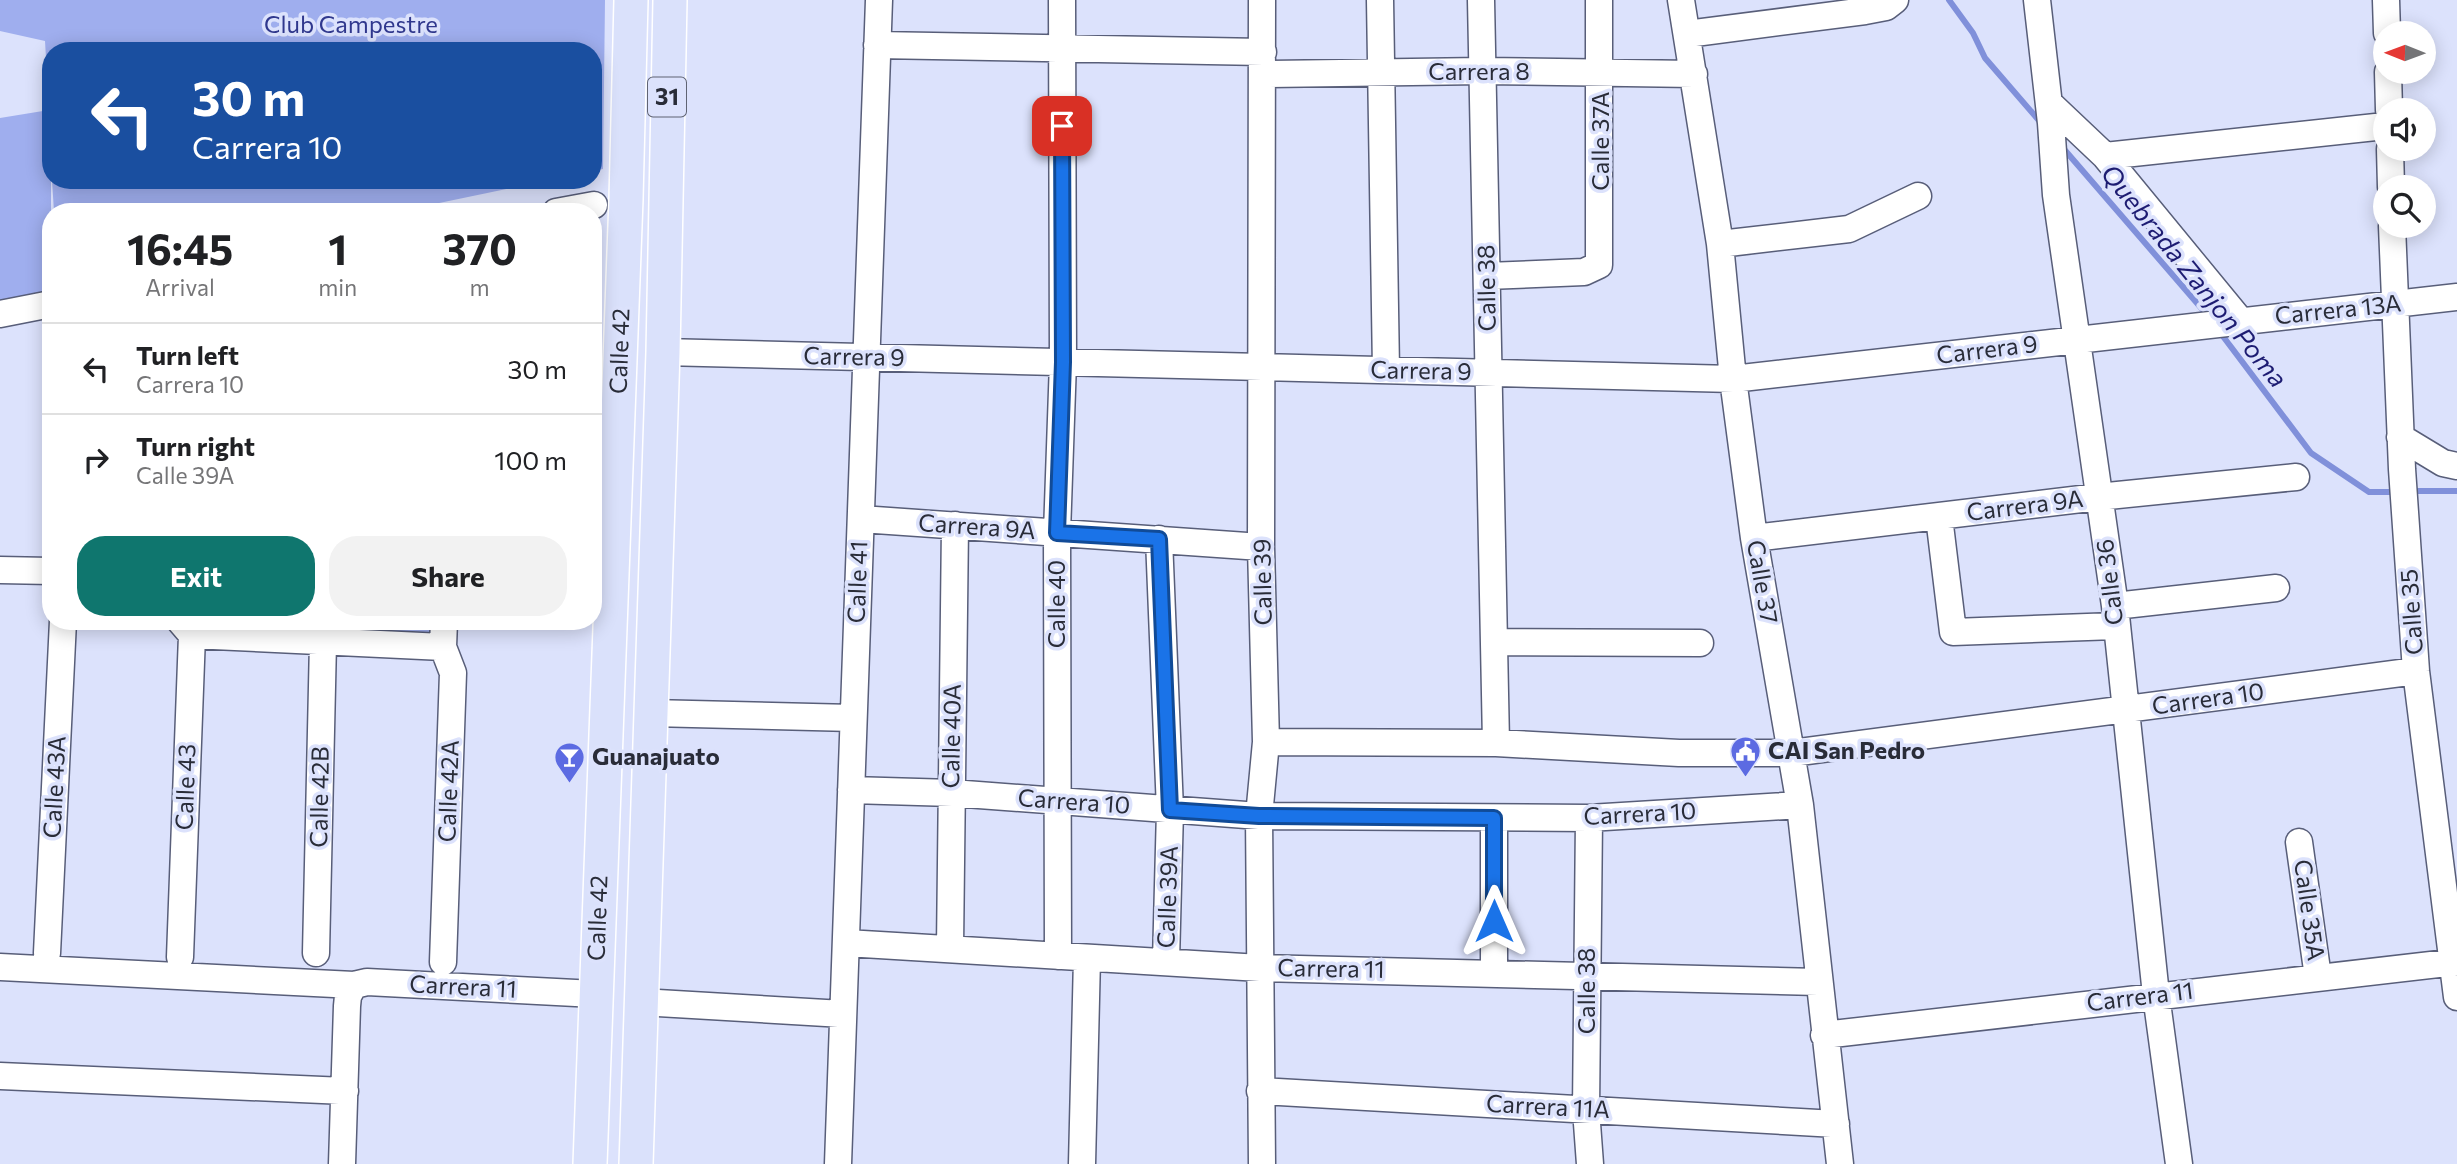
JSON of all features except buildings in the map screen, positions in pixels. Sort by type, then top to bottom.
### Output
[{"type":"main road","name":"Calle 42","points":[[602,572],[626,199],[631,0]]},
{"type":"main road","name":"Calle 42","points":[[636,1164],[663,352],[670,0]]},
{"type":"main road","name":"Calle 42","points":[[590,1164],[600,630]]},
{"type":"street","name":"Calle 41","points":[[838,1164],[879,0]]},
{"type":"street","name":"Calle 40","points":[[1058,956],[1057,533],[1063,362],[1062,0]]},
{"type":"street","name":"Calle 39","points":[[1262,0],[1264,63],[1261,547],[1266,742],[1259,816],[1262,1164]]},
{"type":"street","points":[[1380,0],[1386,370]]},
{"type":"street","name":"Calle 38","points":[[1481,0],[1496,743]]},
{"type":"street","name":"Calle 37A","points":[[1487,276],[1584,272],[1599,265],[1599,0]]},
{"type":"street","name":"Calle 37","points":[[1681,0],[1720,243],[1733,379],[1754,538],[1800,805],[1840,1164]]},
{"type":"street","points":[[1687,34],[1865,11],[1886,7],[1895,0]]},
{"type":"street","name":"Calle 36","points":[[2037,0],[2056,195],[2115,616],[2156,995],[2179,1164]]},
{"type":"street","points":[[2386,0],[2387,21]]},
{"type":"street","name":"Carrera 8","points":[[877,45],[1062,47],[1381,73],[1482,71],[1694,74]]},
{"type":"street","points":[[2050,113],[2105,156],[2231,320]]},
{"type":"street","points":[[2105,156],[2373,127]]},
{"type":"street","points":[[1720,243],[1849,229],[1918,196]]},
{"type":"street","name":"Calle 35","points":[[2392,238],[2400,437],[2416,671],[2455,962],[2457,997]]},
{"type":"street","name":"Carrera 13A","points":[[2177,328],[2231,320],[2457,298]]},
{"type":"street","points":[[0,314],[42,306]]},
{"type":"street","name":"Carrera 9","points":[[663,352],[1733,379],[2177,328]]},
{"type":"street","points":[[2400,437],[2443,463],[2457,466]]},
{"type":"street","name":"Carrera 9A","points":[[1754,538],[2098,497],[2296,477]]},
{"type":"street","points":[[1939,517],[1953,632],[2115,616],[2277,588]]},
{"type":"street","name":"Carrera 9A","points":[[860,519],[1261,547]]},
{"type":"street","name":"Calle 40A","points":[[950,947],[955,525]]},
{"type":"street","name":"Calle 39A","points":[[1159,539],[1170,810],[1166,961]]},
{"type":"street","points":[[0,570],[42,571]]},
{"type":"street","name":"Calle 43A","points":[[47,953],[63,630]]},
{"type":"street","name":"Calle 43","points":[[180,957],[186,630]]},
{"type":"street","points":[[206,630],[323,642],[444,634]]},
{"type":"street","name":"Calle 42A","points":[[443,962],[453,673],[444,634]]},
{"type":"street","name":"Calle 42B","points":[[316,953],[323,642]]},
{"type":"street","points":[[1494,642],[1700,643]]},
{"type":"street","name":"Carrera 10","points":[[1266,742],[1496,743],[1679,753],[1792,752],[2416,671]]},
{"type":"street","points":[[651,713],[853,718]]},
{"type":"street","name":"Carrera 10","points":[[851,790],[952,793],[1259,816],[1589,818],[1800,805]]},
{"type":"street","points":[[1494,818],[1494,972]]},
{"type":"street","name":"Calle 38","points":[[1589,818],[1586,1110],[1590,1164]]},
{"type":"street","name":"Calle 35A","points":[[2299,842],[2318,977]]},
{"type":"street","name":"Carrera 11","points":[[846,943],[950,947],[1260,968],[1587,974],[1818,982]]},
{"type":"street","points":[[1082,1164],[1087,958]]},
{"type":"street","name":"Carrera 11","points":[[1824,1035],[2455,962]]},
{"type":"street","name":"Carrera 11","points":[[0,967],[351,996],[367,982],[595,994]]},
{"type":"street","points":[[342,1164],[351,996]]},
{"type":"street","points":[[641,1002],[843,1014]]},
{"type":"street","points":[[0,1076],[345,1091]]},
{"type":"street","name":"Carrera 11A","points":[[1260,1091],[1836,1124]]},
{"type":"green space","name":"Club Campestre","points":[[0,0],[605,0],[603,169],[602,42],[45,42],[0,31]]},
{"type":"green space","name":"Club Campestre","points":[[42,111],[42,189],[51,189],[51,203],[42,203],[42,306],[0,313],[0,118]]},
{"type":"green space","points":[[53,189],[506,189],[439,203],[53,203]]},
{"type":"green space","points":[[295,630],[430,630],[430,637]]},
{"type":"waterway","name":"Quebrada Zanjon Poma","points":[[1949,0],[1973,33],[1985,58],[2042,124]]},
{"type":"waterway","name":"Quebrada Zanjon Poma","points":[[2063,148],[2209,317]]},
{"type":"waterway","name":"Quebrada Zanjon Poma","points":[[2219,331],[2311,453],[2369,492],[2398,492]]},
{"type":"waterway","name":"Quebrada Zanjon Poma","points":[[2409,491],[2457,491]]},
{"type":"place","name":"CAI San Pedro","points":[[1745,778]]},
{"type":"place","name":"Guanajuato","points":[[569,784]]},
{"type":"route","points":[[1062,126],[1063,362],[1057,533],[1159,539],[1170,810],[1259,816],[1494,818],[1494,921]]}]
